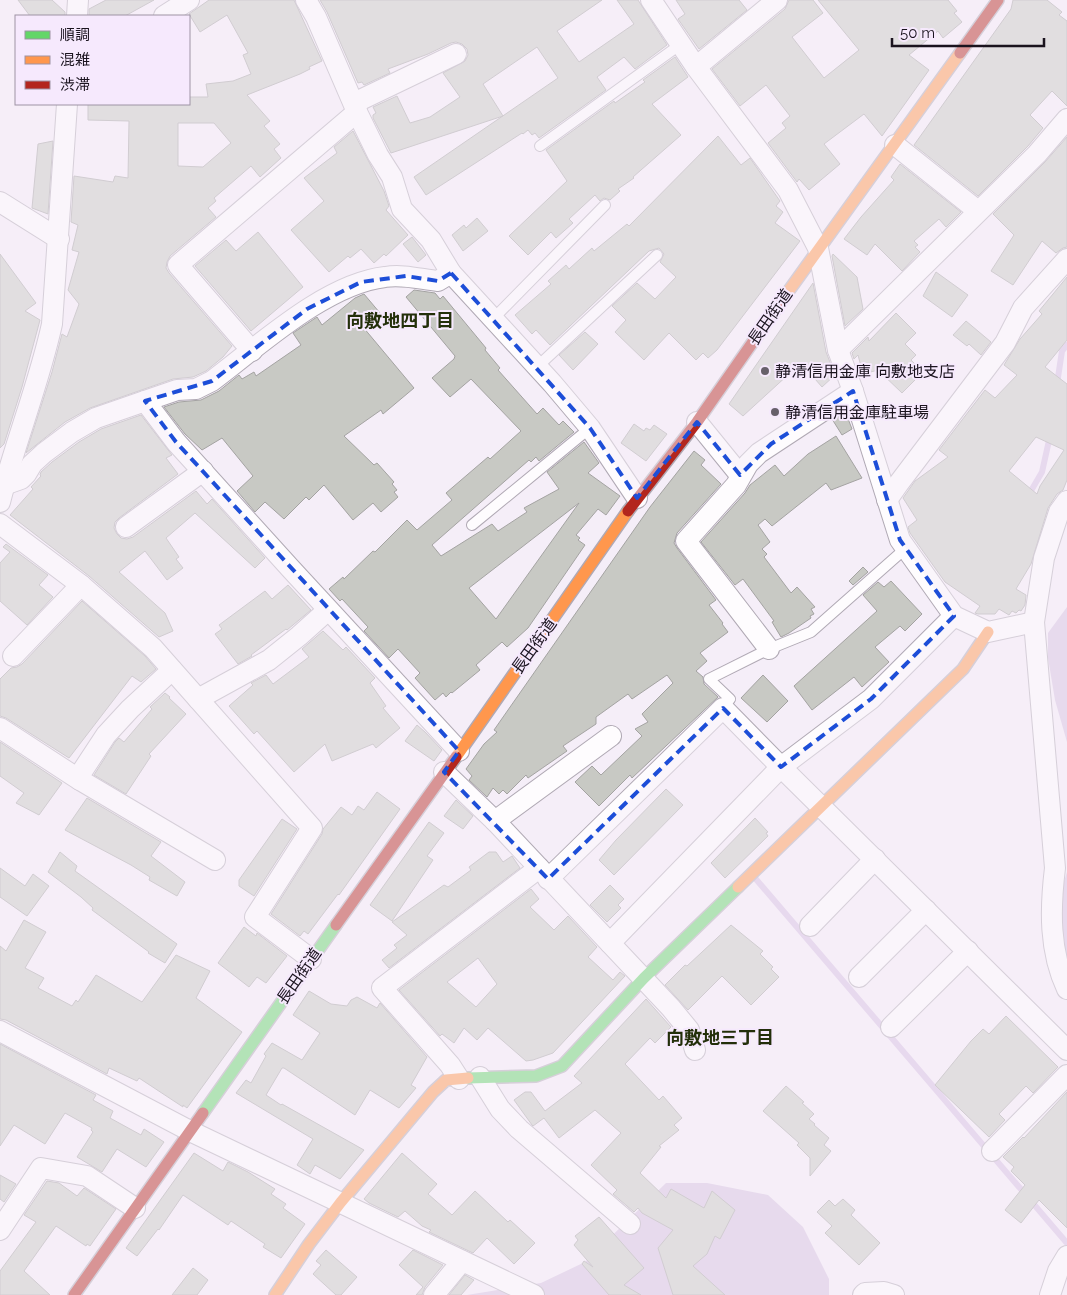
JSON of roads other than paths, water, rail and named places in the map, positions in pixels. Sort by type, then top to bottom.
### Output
[{"type":"main road","name":"長田街道","points":[[74,1295],[562,607],[637,498],[697,422],[818,248],[998,0]]},
{"type":"main road","points":[[275,1295],[341,1202],[433,1092],[446,1080],[536,1076],[562,1066],[644,978],[963,669],[988,632]]},
{"type":"street","points":[[76,15],[78,0]]},
{"type":"street","points":[[166,15],[190,0]]},
{"type":"street","points":[[306,0],[316,17],[378,155],[392,177],[402,209],[431,240],[451,273],[538,367],[590,428],[637,498]]},
{"type":"street","points":[[651,0],[696,67],[788,190],[818,248],[838,350],[853,391],[900,540],[954,616],[988,632],[1034,622]]},
{"type":"street","points":[[696,67],[778,0]]},
{"type":"street","points":[[252,351],[178,265],[355,107],[456,54]]},
{"type":"street","points":[[2,493],[46,354],[52,324],[68,105]]},
{"type":"street","points":[[838,350],[1037,154],[1067,119]]},
{"type":"street","points":[[894,145],[978,211]]},
{"type":"street","points":[[0,202],[59,239]]},
{"type":"street","points":[[887,500],[1005,343],[1024,308],[1067,259]]},
{"type":"street","points":[[2,493],[21,479],[32,464],[44,453],[72,432],[96,418],[177,390],[196,389],[212,381],[307,308],[362,282],[384,277],[406,276],[438,281],[451,273]]},
{"type":"street","points":[[769,649],[686,542],[736,485],[748,464],[771,444],[853,391]]},
{"type":"street","points":[[146,401],[176,442],[459,751]]},
{"type":"street","points":[[697,422],[740,476]]},
{"type":"street","points":[[126,527],[203,471]]},
{"type":"street","points":[[1067,501],[1059,512],[1044,558],[1034,622],[1055,868],[1051,896],[1052,938],[1062,978],[1067,989]]},
{"type":"street","points":[[0,524],[81,585],[153,648],[312,828],[255,917],[311,959]]},
{"type":"street","points":[[13,656],[81,585]]},
{"type":"street","points":[[198,699],[269,660],[328,610]]},
{"type":"street","points":[[610,943],[781,767],[871,699],[954,616]]},
{"type":"street","points":[[80,780],[81,773],[106,735],[130,709],[172,670]]},
{"type":"street","points":[[459,1079],[450,1065],[382,988],[543,874],[724,708],[781,767],[1067,1050]]},
{"type":"street","points":[[0,728],[80,780],[215,860]]},
{"type":"street","points":[[495,821],[611,736]]},
{"type":"street","points":[[444,772],[495,821],[543,874],[644,978],[690,1030],[695,1050]]},
{"type":"street","points":[[810,926],[876,860]]},
{"type":"street","points":[[859,977],[926,910]]},
{"type":"street","points":[[891,1027],[968,951]]},
{"type":"street","points":[[0,1031],[190,1131],[534,1295]]},
{"type":"street","points":[[992,1151],[1067,1074]]},
{"type":"street","points":[[480,1077],[500,1109],[519,1129],[630,1224]]},
{"type":"street","points":[[0,1230],[41,1168],[87,1176],[135,1208]]},
{"type":"street","points":[[1050,1295],[1058,1271],[1067,1256]]},
{"type":"street","points":[[434,1295],[462,1261]]},
{"type":"street","points":[[863,1295],[865,1293],[884,1292],[894,1295]]},
{"type":"lane","points":[[540,146],[681,44]]},
{"type":"lane","points":[[494,318],[605,205]]},
{"type":"lane","points":[[538,367],[657,255]]},
{"type":"lane","points":[[472,525],[590,428]]},
{"type":"lane","points":[[724,708],[730,700],[709,679],[769,649],[811,632],[906,548]]},
{"type":"waterway","points":[[1057,384],[1062,351],[1067,345]]},
{"type":"waterway","points":[[1028,496],[1042,472],[1050,436]]},
{"type":"waterway","points":[[755,878],[1066,1242]]},
{"type":"place","name":"静清信用金庫 向敷地支店","points":[[765,371]]},
{"type":"place","name":"静清信用金庫駐車場","points":[[775,412]]},
{"type":"district","name":"向敷地四丁目","points":[[400,320]]},
{"type":"district","name":"向敷地三丁目","points":[[720,1037]]}]
